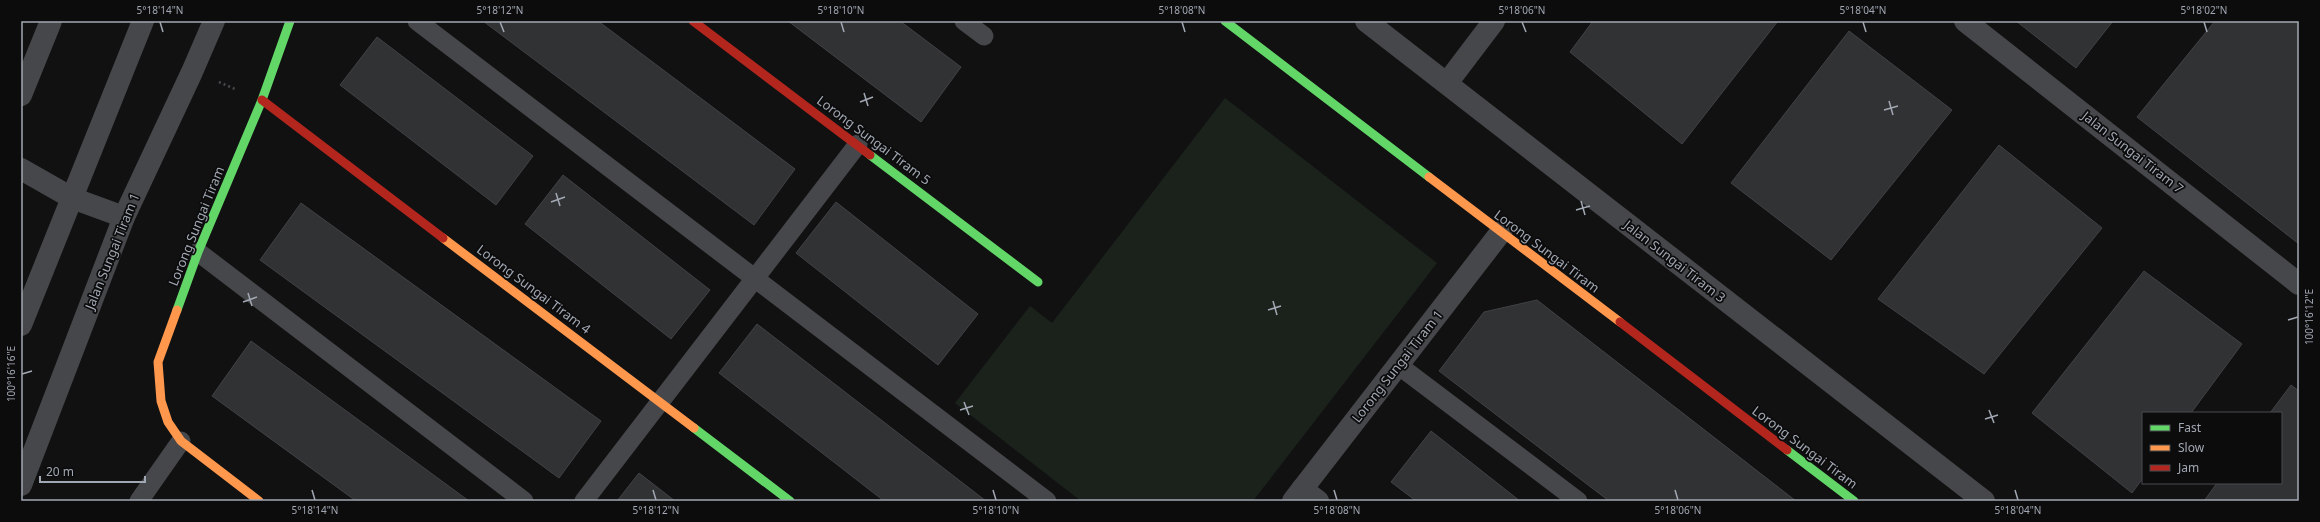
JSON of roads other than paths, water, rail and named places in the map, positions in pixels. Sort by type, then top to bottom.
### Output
[{"type":"street","points":[[21,95],[51,21]]},
{"type":"street","points":[[21,325],[144,21]]},
{"type":"street","name":"Jalan Sungai Tiram 1","points":[[21,485],[124,217],[192,72],[214,21]]},
{"type":"street","name":"Lorong Sungai Tiram","points":[[259,501],[181,441],[168,422],[161,401],[158,362],[198,252],[262,100],[290,21]]},
{"type":"street","name":"Lorong Sungai Tiram 5","points":[[694,21],[1038,282]]},
{"type":"street","name":"Lorong Sungai Tiram","points":[[1225,21],[1854,501]]},
{"type":"street","name":"Jalan Sungai Tiram 3","points":[[1366,21],[1447,83],[1974,498]]},
{"type":"street","points":[[1447,83],[1494,21]]},
{"type":"street","name":"Jalan Sungai Tiram 7","points":[[1965,21],[2299,284]]},
{"type":"street","name":"Lorong Sungai Tiram 4","points":[[262,100],[790,501]]},
{"type":"street","points":[[21,169],[72,198],[124,217]]},
{"type":"street","name":"Lorong Sungai Tiram 1","points":[[1305,497],[1398,365],[1501,232]]},
{"type":"lane","points":[[417,21],[1047,501]]},
{"type":"lane","points":[[964,21],[984,36]]},
{"type":"lane","points":[[584,501],[858,144]]},
{"type":"lane","points":[[198,252],[524,501]]},
{"type":"lane","points":[[1398,365],[1578,501]]},
{"type":"lane","points":[[139,501],[181,441]]}]
